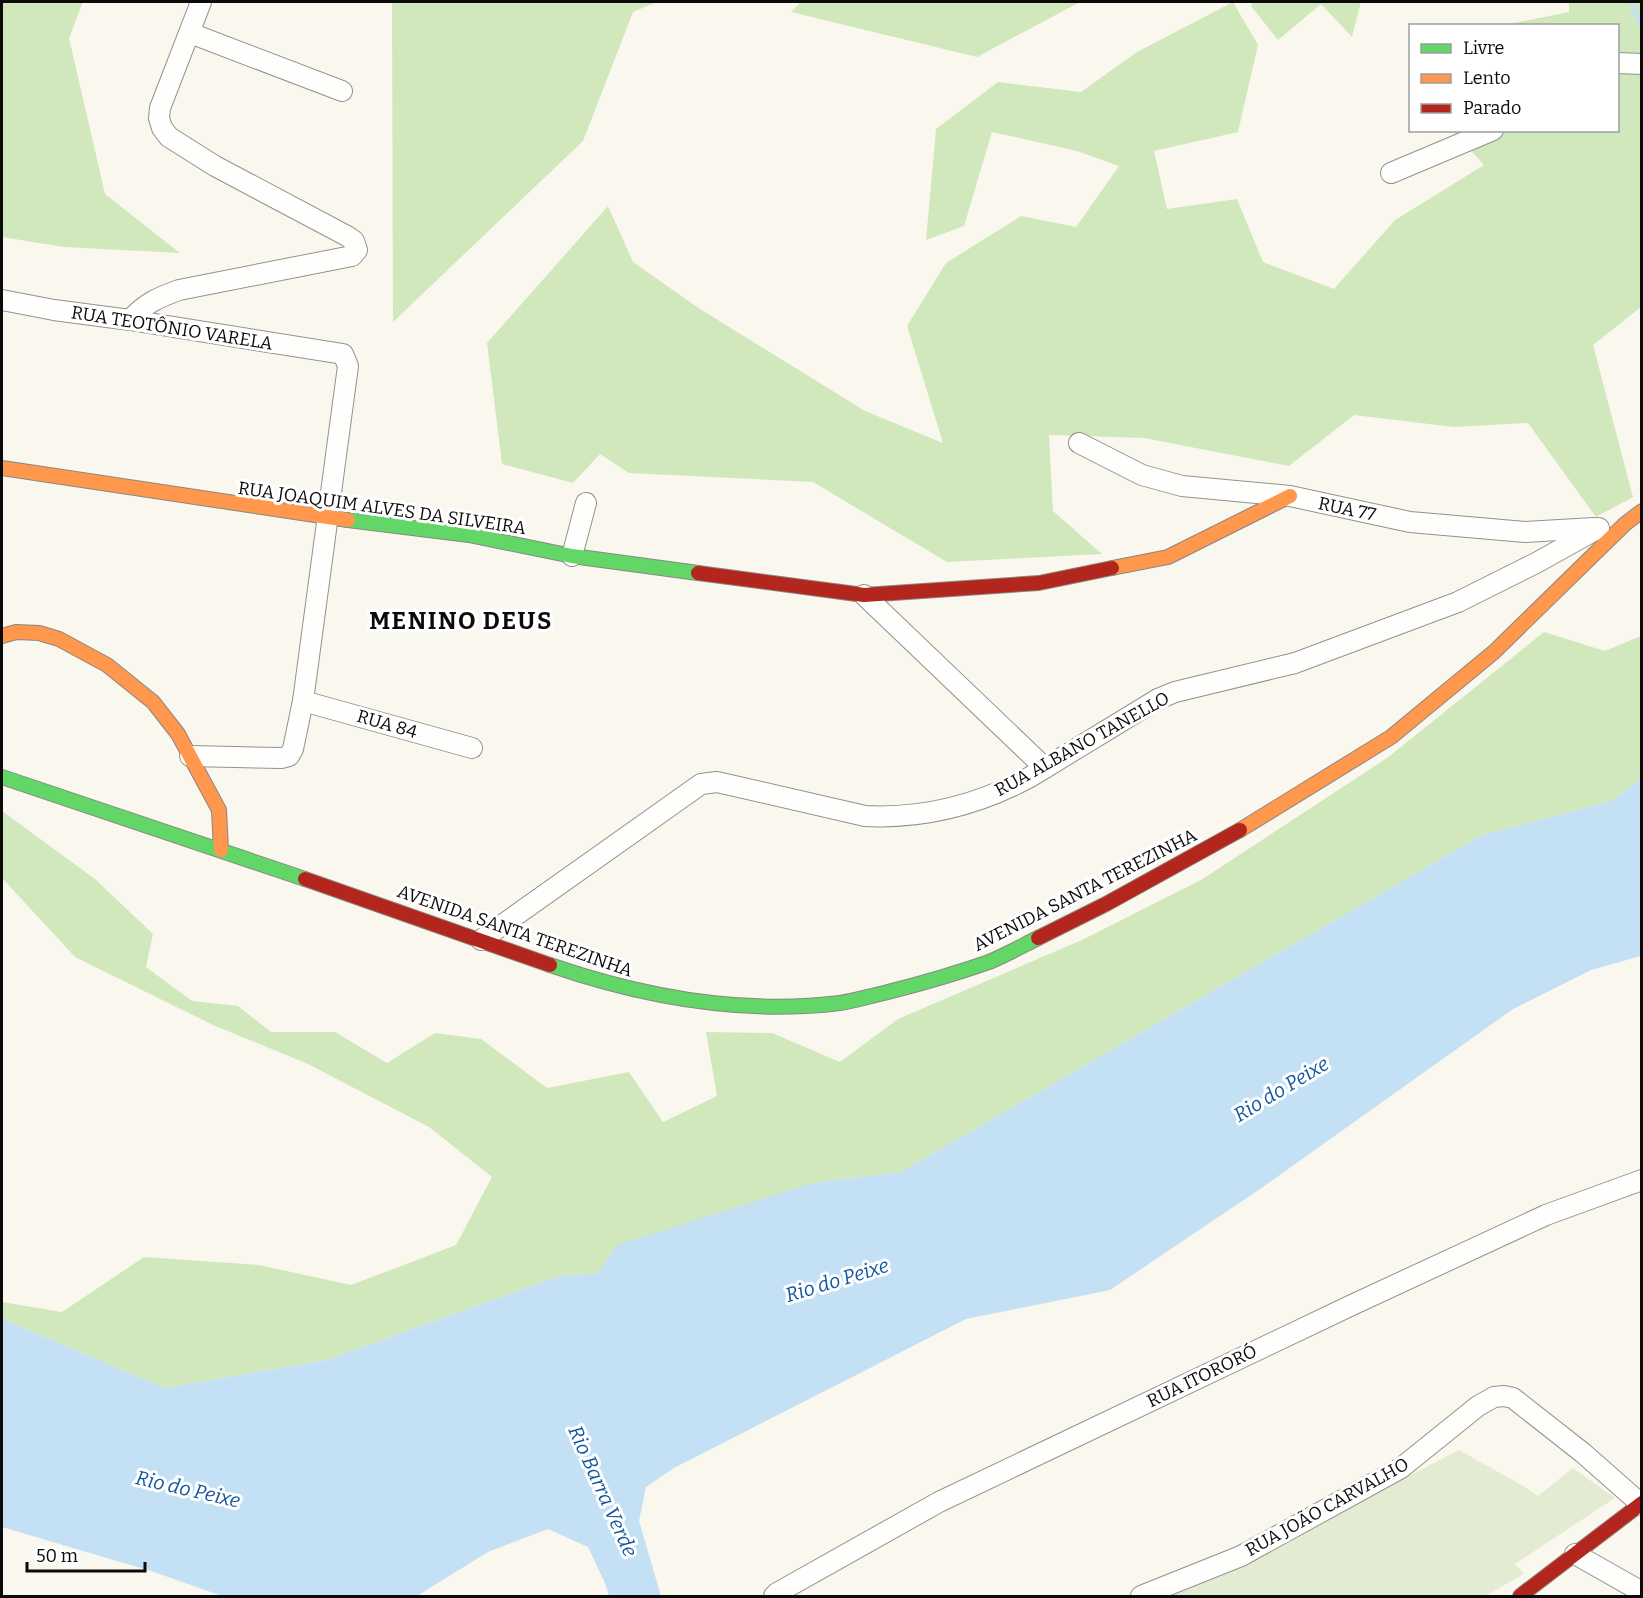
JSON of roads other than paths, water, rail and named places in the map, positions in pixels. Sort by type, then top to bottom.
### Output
[{"type":"main road","name":"RUA JOAQUIM ALVES DA SILVEIRA","points":[[2,468],[328,518],[469,535],[572,556],[864,595],[1040,583],[1168,557],[1290,496]]},
{"type":"main road","name":"AVENIDA SANTA TEREZINHA","points":[[2,777],[221,850],[582,976],[648,994],[720,1004],[775,1007],[842,1004],[928,982],[991,961],[1106,904],[1268,814],[1390,737],[1494,652],[1641,511]]},
{"type":"main road","points":[[2,636],[16,632],[39,633],[80,649],[107,665],[153,702],[178,734],[219,810],[221,850]]},
{"type":"main road","points":[[1520,1596],[1641,1504]]},
{"type":"street","points":[[130,320],[154,299],[179,290],[352,256],[357,250],[354,241],[347,236],[215,166],[169,137],[162,128],[159,118],[160,108],[201,2]]},
{"type":"street","points":[[190,33],[342,91]]},
{"type":"street","points":[[1619,63],[1641,64]]},
{"type":"street","points":[[1391,173],[1488,132]]},
{"type":"street","name":"RUA TEOTÔNIO VARELA","points":[[2,300],[343,354],[348,366],[328,518]]},
{"type":"street","name":"RUA 77","points":[[1079,443],[1142,476],[1182,486],[1290,496],[1410,522],[1524,532],[1599,528],[1625,524]]},
{"type":"street","points":[[572,556],[586,503]]},
{"type":"street","points":[[190,756],[282,759],[289,756],[294,749],[303,701],[328,518]]},
{"type":"street","name":"RUA ALBANO TANELLO","points":[[481,940],[702,784],[717,782],[865,816],[884,817],[926,813],[964,806],[1011,787],[1158,699],[1175,692],[1295,663],[1447,606],[1536,563],[1599,528]]},
{"type":"street","points":[[864,595],[1045,768]]},
{"type":"street","name":"RUA 84","points":[[303,701],[472,748]]},
{"type":"street","name":"RUA ITORORÓ","points":[[774,1596],[949,1497],[1536,1220],[1641,1180]]},
{"type":"street","name":"RUA JOÃO CARVALHO","points":[[1141,1596],[1241,1556],[1401,1468],[1478,1406],[1494,1397],[1513,1398],[1583,1453],[1641,1504]]},
{"type":"street","points":[[1575,1554],[1641,1592]]},
{"type":"water","points":[[1641,779],[1641,956],[1591,970],[1513,1009],[1263,1187],[1110,1290],[966,1319],[674,1468],[646,1487],[639,1521],[661,1596],[609,1596],[588,1547],[548,1529],[488,1552],[417,1596],[222,1596],[154,1572],[2,1527],[2,1319],[165,1388],[327,1360],[559,1276],[598,1273],[617,1245],[813,1183],[901,1172],[1482,835],[1611,801]]},
{"type":"waterway","points":[[1631,2],[1642,27]]},
{"type":"district","name":"MENINO DEUS","points":[[461,621]]},
{"type":"water label","name":"Rio do Peixe","points":[[1281,1089]]},
{"type":"water label","name":"Rio do Peixe","points":[[837,1280]]},
{"type":"water label","name":"Rio do Peixe","points":[[188,1489]]},
{"type":"water label","name":"Rio Barra Verde","points":[[603,1491]]}]
